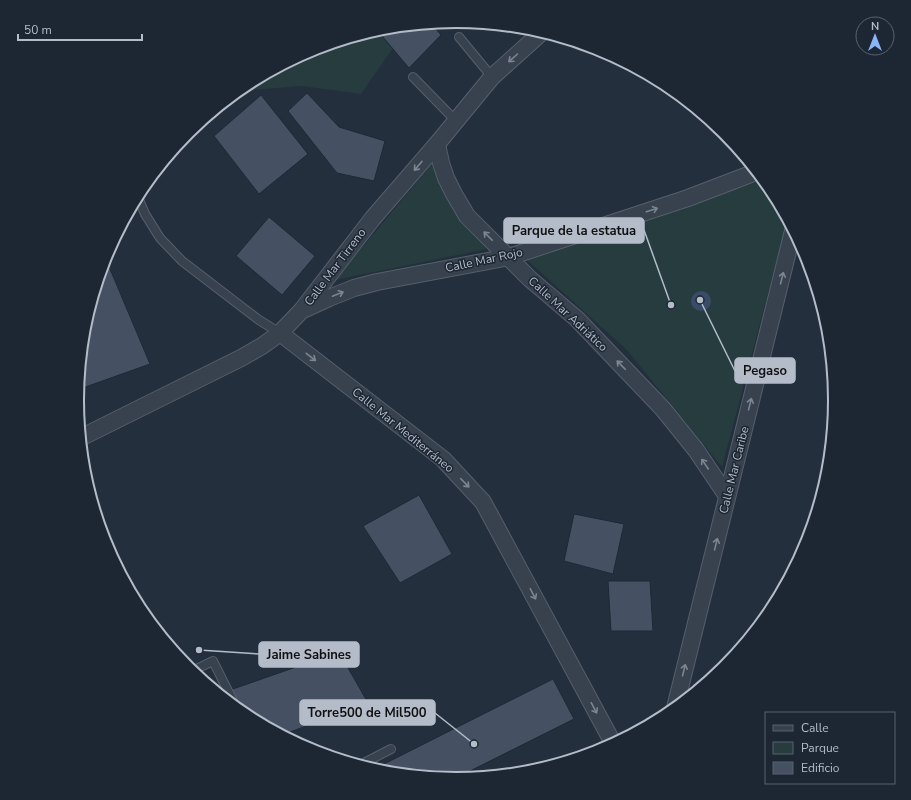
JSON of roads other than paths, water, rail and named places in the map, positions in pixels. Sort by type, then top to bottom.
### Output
[{"type":"street","name":"Calle Mar Tirreno","points":[[85,435],[241,358],[262,346],[280,333],[302,310],[372,218],[437,144],[492,77],[536,37]]},
{"type":"street","name":"Calle Mar Adriático","points":[[437,144],[446,178],[467,216],[509,256],[530,279],[577,319],[662,409],[696,450],[728,496]]},
{"type":"street","name":"Calle Mar Rojo","points":[[302,310],[348,290],[377,282],[509,256],[688,198],[751,174]]},
{"type":"street","name":"Calle Mar Caribe","points":[[677,698],[791,240]]},
{"type":"street","name":"Calle Mar Mediterráneo","points":[[280,333],[443,459],[483,502],[610,738]]},
{"type":"lane","points":[[459,37],[492,77]]},
{"type":"lane","points":[[413,76],[456,121]]},
{"type":"lane","name":"Calle Mar Mediterráneo","points":[[140,202],[145,214],[160,238],[182,261],[259,320],[280,333]]},
{"type":"lane","points":[[198,668],[213,661],[231,696]]},
{"type":"lane","points":[[368,761],[391,749]]},
{"type":"water","points":[[701,291],[708,294],[711,301],[708,308],[701,311],[694,308],[691,301],[694,294]]},
{"type":"place","name":"Pegaso","points":[[700,300]]},
{"type":"place","name":"Parque de la estatua","points":[[671,305]]},
{"type":"place","name":"Jaime Sabines","points":[[199,650]]},
{"type":"place","name":"Torre500 de Mil500","points":[[474,744]]}]
